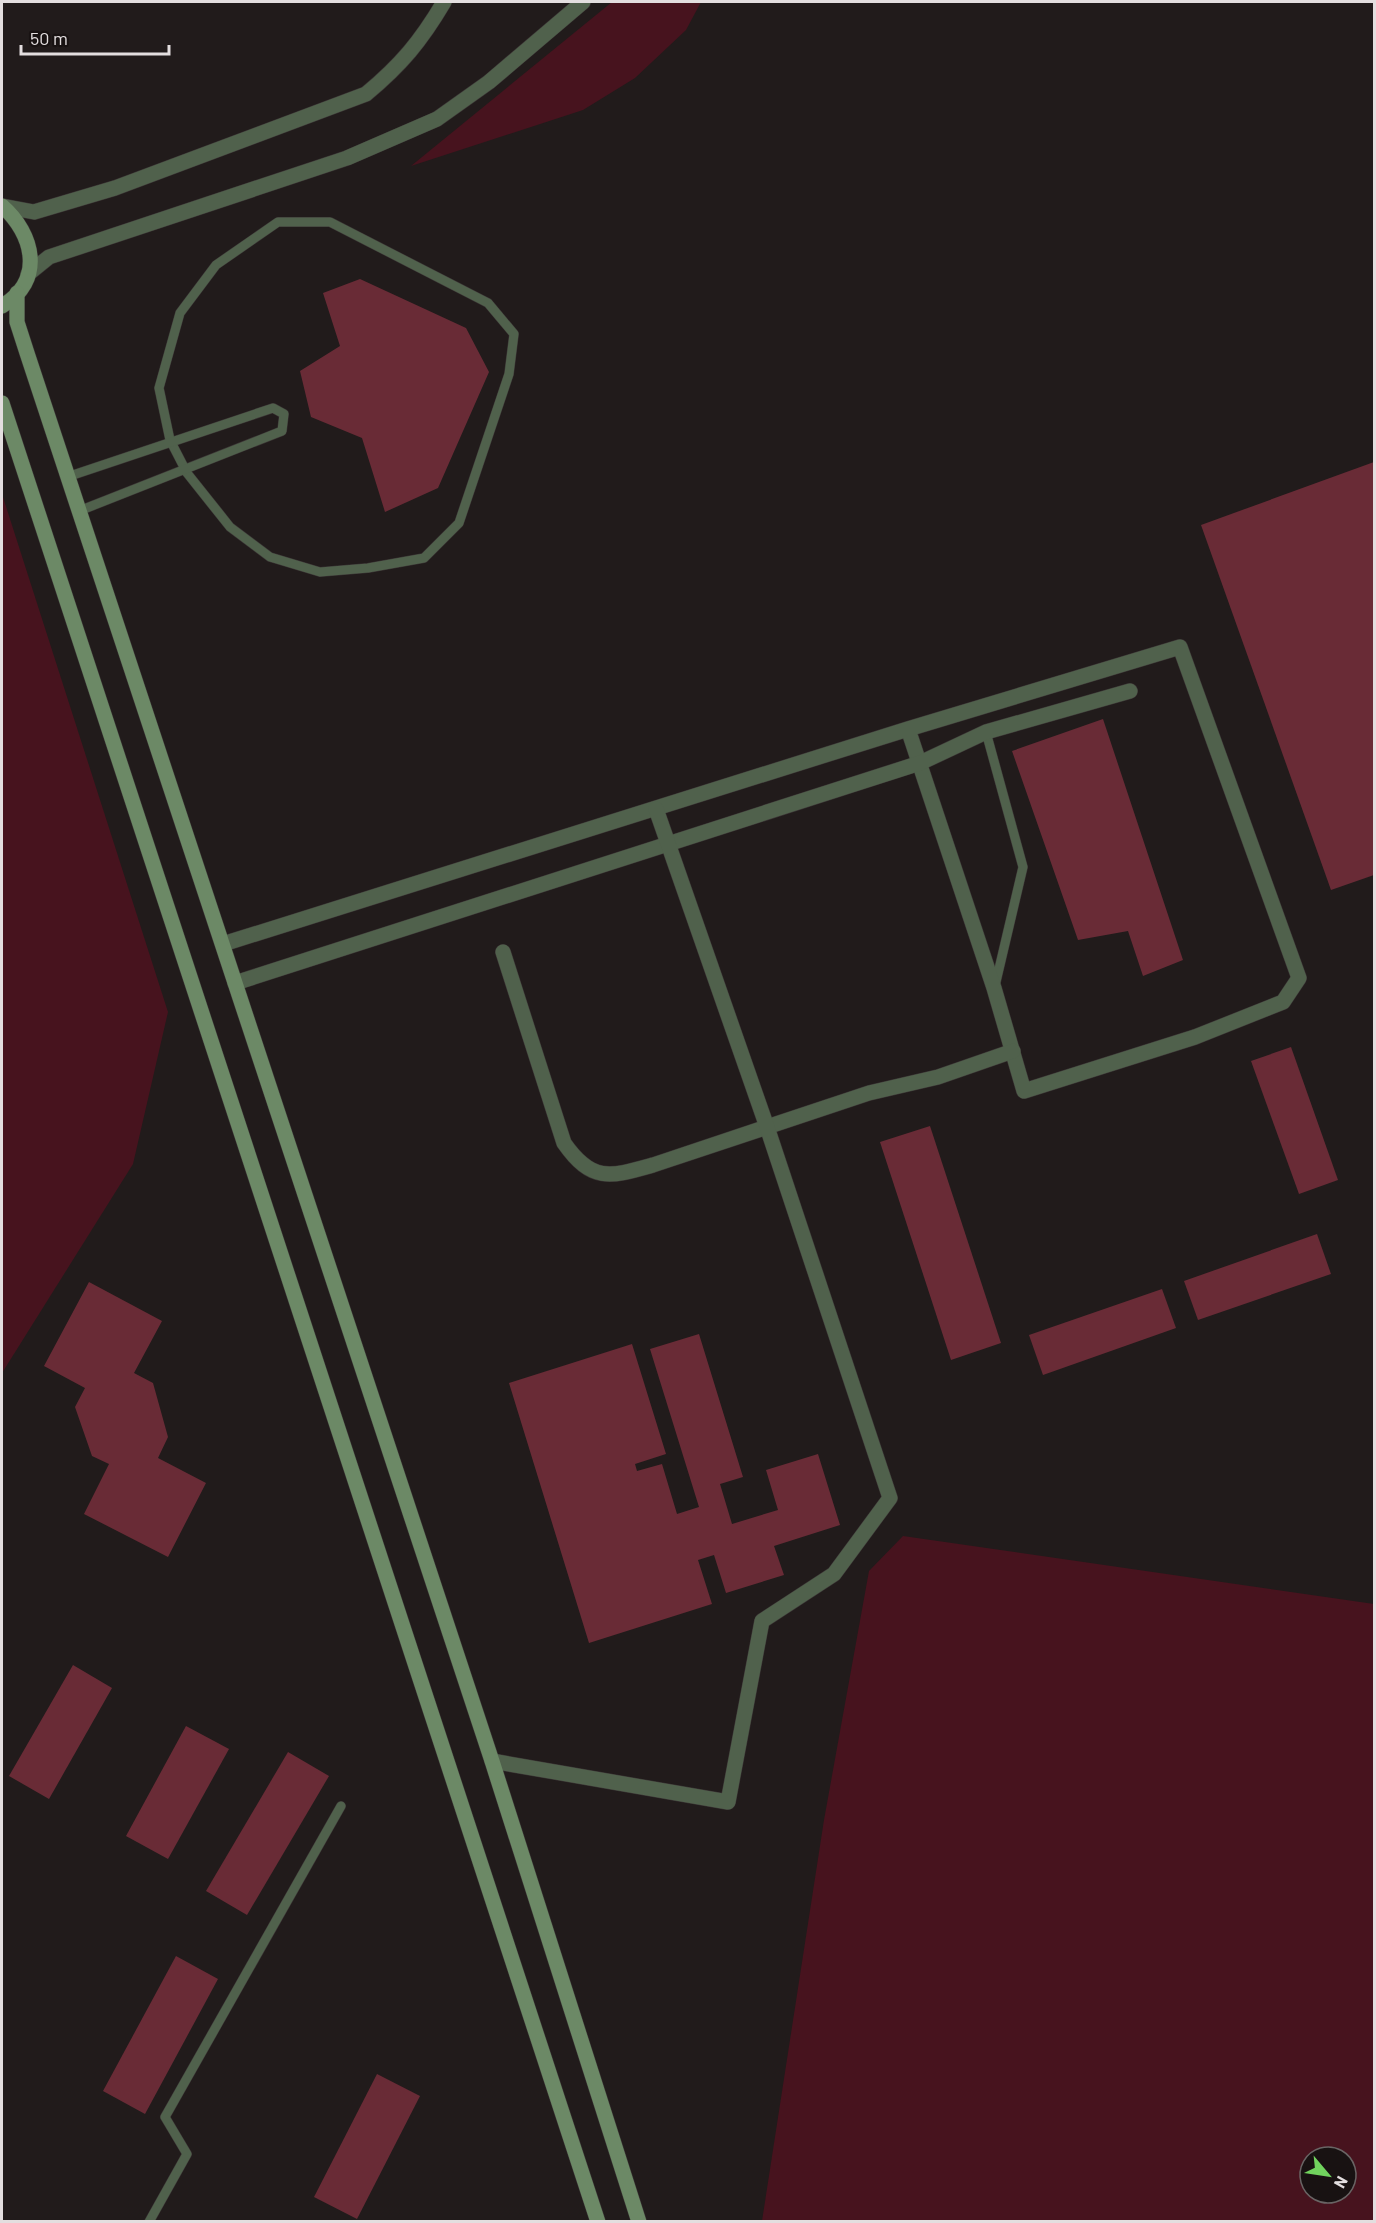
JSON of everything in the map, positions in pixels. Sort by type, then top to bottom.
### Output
[{"type":"main road","points":[[2,206],[16,219],[26,235],[30,254],[28,274],[17,293],[2,306]]},
{"type":"main road","points":[[17,293],[17,322],[492,1761],[639,2222]]},
{"type":"main road","points":[[2,403],[598,2222]]},
{"type":"street","points":[[2,206],[34,212],[115,188],[366,94],[398,67],[427,31],[444,2]]},
{"type":"street","points":[[28,274],[49,257],[347,158],[437,118],[489,82],[583,2]]},
{"type":"street","points":[[223,944],[908,729],[1180,647],[1299,978],[1283,1002],[1195,1037],[1024,1091],[994,988],[908,729]]},
{"type":"street","points":[[235,983],[920,763],[987,732],[1130,691]]},
{"type":"street","points":[[492,1761],[728,1802],[762,1622],[834,1574],[891,1498],[768,1127],[656,809]]},
{"type":"street","points":[[503,952],[564,1143],[577,1162],[595,1173],[619,1175],[869,1093],[938,1077],[1013,1051]]},
{"type":"lane","points":[[278,222],[330,222],[488,303],[514,334],[509,374],[459,523],[423,558],[368,568],[320,572],[270,557],[230,527],[185,469],[170,440],[159,388],[180,313],[216,265],[278,222]]},
{"type":"lane","points":[[67,477],[170,440],[273,408],[284,414],[282,431],[79,511]]},
{"type":"lane","points":[[987,732],[1023,867],[994,988]]},
{"type":"lane","points":[[149,2222],[187,2154],[165,2117],[341,1806]]},
{"type":"shaded area","points":[[612,2],[701,2],[686,30],[635,78],[583,110],[411,166]]},
{"type":"shaded area","points":[[2,494],[168,1012],[133,1164],[2,1373]]},
{"type":"shaded area","points":[[903,1536],[1374,1604],[1374,2221],[762,2221],[824,1820],[869,1571]]},
{"type":"building","points":[[360,279],[466,328],[489,372],[438,488],[385,512],[362,438],[311,417],[300,371],[340,346],[323,293]]},
{"type":"building","points":[[1374,462],[1374,875],[1331,890],[1201,525]]},
{"type":"building","points":[[1103,719],[1183,960],[1143,976],[1128,931],[1078,940],[1012,751]]},
{"type":"building","points":[[1291,1047],[1338,1180],[1299,1194],[1251,1061]]},
{"type":"building","points":[[930,1126],[1001,1343],[951,1360],[880,1142]]},
{"type":"building","points":[[1317,1234],[1331,1274],[1198,1320],[1184,1281]]},
{"type":"building","points":[[89,1282],[162,1321],[134,1373],[153,1383],[168,1437],[158,1458],[206,1483],[168,1557],[84,1514],[109,1464],[92,1456],[75,1407],[85,1388],[44,1366]]},
{"type":"building","points":[[1162,1289],[1176,1328],[1043,1375],[1029,1335]]},
{"type":"building","points":[[699,1334],[743,1477],[720,1484],[732,1524],[778,1510],[766,1470],[818,1454],[840,1525],[774,1546],[784,1575],[726,1593],[714,1555],[698,1560],[712,1604],[589,1643],[509,1383],[632,1344],[666,1454],[635,1464],[637,1471],[662,1464],[677,1514],[699,1507],[650,1349]]},
{"type":"building","points":[[73,1665],[112,1688],[49,1799],[9,1776]]},
{"type":"building","points":[[186,1726],[229,1749],[168,1859],[126,1836]]},
{"type":"building","points":[[288,1752],[329,1776],[247,1915],[206,1891]]},
{"type":"building","points":[[176,1956],[218,1979],[145,2114],[103,2091]]},
{"type":"building","points":[[377,2074],[420,2096],[357,2219],[314,2197]]}]
